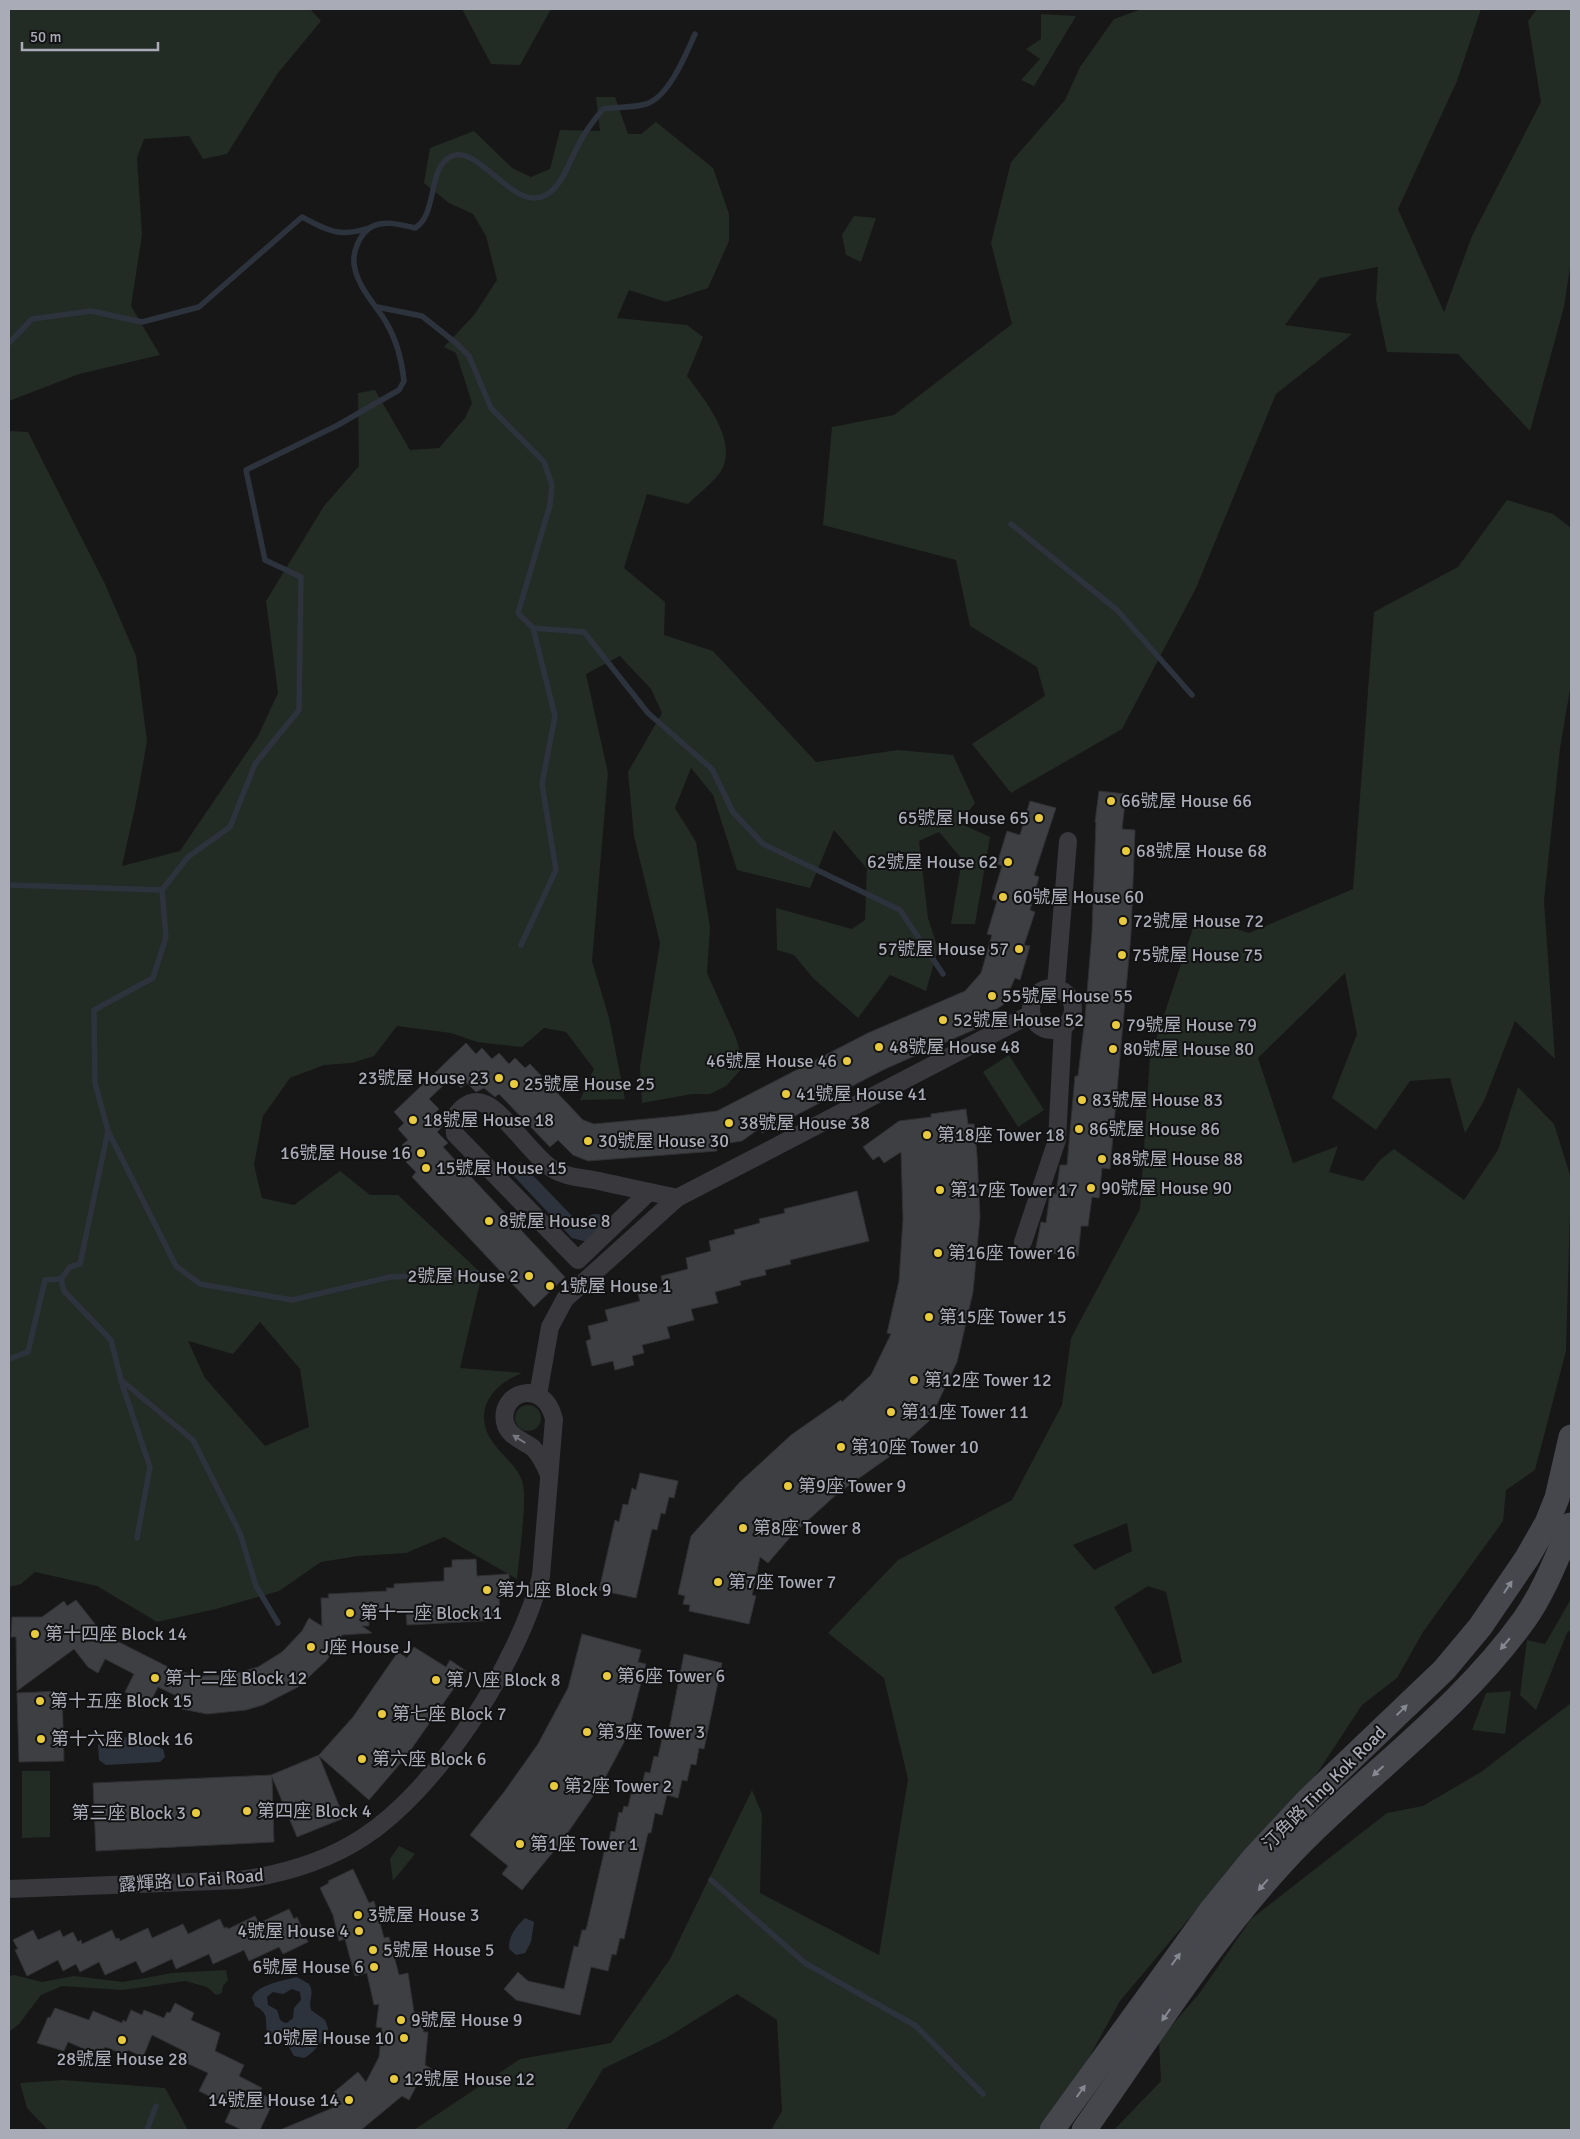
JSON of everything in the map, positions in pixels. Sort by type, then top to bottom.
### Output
[{"type":"main road","name":"汀角路 Ting Kok Road","points":[[1052,2130],[1210,1912],[1254,1858],[1308,1800],[1444,1670],[1480,1627],[1527,1558],[1558,1498],[1571,1437]]},
{"type":"main road","name":"汀角路 Ting Kok Road","points":[[1084,2130],[1214,1947],[1269,1878],[1331,1814],[1465,1690],[1506,1643],[1525,1619],[1549,1575],[1571,1525]]},
{"type":"street","points":[[1056,987],[1068,841]]},
{"type":"street","points":[[1023,1242],[1057,1140],[1063,1027],[1072,1016],[1072,1001],[1063,990],[1056,987],[1042,989],[1032,1000],[1031,1014],[1038,1025],[1044,1029],[1050,1030],[1063,1027]]},
{"type":"street","points":[[549,1475],[541,1457],[527,1444],[512,1435],[505,1422],[507,1407],[517,1396],[531,1393],[538,1395],[550,1327],[565,1299],[677,1198],[1031,1014]]},
{"type":"street","points":[[649,1192],[578,1260],[456,1134],[454,1118],[464,1106],[471,1103],[487,1104],[541,1160],[553,1169],[580,1179],[649,1192],[677,1198]]},
{"type":"street","name":"露輝路 Lo Fai Road","points":[[9,1889],[240,1880],[264,1877],[296,1869],[338,1852],[383,1823],[422,1786],[453,1746],[482,1703],[519,1639],[536,1598],[541,1576],[554,1419],[548,1402],[538,1395]]},
{"type":"shaded area","points":[[9,9],[310,9],[321,21],[278,73],[227,154],[203,159],[189,136],[144,139],[137,158],[142,235],[131,306],[160,355],[79,374],[9,401]]},
{"type":"shaded area","points":[[462,9],[551,9],[520,65],[491,64]]},
{"type":"shaded area","points":[[1142,9],[1481,9],[1457,81],[1398,209],[1444,312],[1472,236],[1541,102],[1528,21],[1537,9],[1571,9],[1571,261],[1564,307],[1530,431],[1458,354],[1387,352],[1376,300],[1378,267],[1320,278],[1285,325],[1352,334],[1276,394],[1196,588],[1122,729],[1011,793],[972,744],[1045,696],[1037,667],[970,626],[956,560],[823,525],[832,427],[894,415],[1012,324],[991,243],[1011,162],[1065,100],[1080,67],[1114,19]]},
{"type":"shaded area","points":[[1041,14],[1076,16],[1034,86],[1021,80],[1040,59],[1026,49],[1041,39]]},
{"type":"shaded area","points":[[596,97],[615,97],[628,134],[641,134],[656,122],[713,168],[729,214],[729,241],[708,288],[666,302],[629,290],[617,318],[687,325],[703,337],[687,376],[716,419],[722,432],[726,456],[721,471],[688,504],[647,494],[624,568],[665,602],[664,635],[713,651],[816,762],[898,750],[953,755],[975,803],[959,823],[990,837],[975,924],[951,924],[962,859],[939,832],[919,841],[928,918],[938,949],[926,991],[890,975],[858,1018],[813,978],[794,955],[777,950],[776,908],[852,929],[865,920],[867,869],[834,830],[810,888],[737,870],[713,795],[691,768],[675,808],[696,842],[710,927],[707,973],[736,1038],[744,1066],[726,1086],[710,1094],[692,1094],[642,1103],[640,1067],[660,943],[634,836],[628,772],[662,713],[651,689],[620,656],[586,674],[608,773],[592,961],[609,1018],[625,1099],[580,1100],[594,1069],[566,1032],[544,1028],[522,1047],[477,1042],[451,1033],[397,1026],[374,1056],[352,1063],[324,1065],[290,1078],[263,1116],[254,1165],[262,1198],[294,1205],[340,1171],[370,1195],[398,1195],[482,1274],[460,1368],[522,1373],[511,1378],[493,1393],[488,1401],[484,1422],[487,1433],[515,1468],[523,1484],[523,1517],[517,1579],[444,1537],[406,1553],[358,1556],[321,1562],[279,1591],[216,1609],[157,1622],[97,1586],[35,1572],[21,1584],[9,1587],[9,431],[28,432],[105,584],[136,656],[147,741],[122,866],[180,851],[258,736],[278,693],[266,601],[324,506],[359,466],[358,393],[375,390],[410,450],[439,448],[465,418],[472,403],[456,353],[444,347],[474,315],[497,280],[486,236],[473,214],[449,203],[424,183],[430,148],[474,131],[512,168],[531,177],[550,169],[560,130],[600,131]],"holes":[[[260,1322],[300,1369],[309,1427],[265,1446],[205,1378],[188,1341],[233,1354]]]},
{"type":"shaded area","points":[[854,216],[876,218],[861,262],[846,255],[842,235]]},
{"type":"shaded area","points":[[1507,500],[1553,514],[1571,528],[1571,684],[1560,748],[1544,901],[1555,1059],[1515,1021],[1484,1101],[1465,1133],[1450,1078],[1410,1081],[1376,1130],[1332,1098],[1357,1034],[1345,973],[1258,1058],[1293,1163],[1338,1146],[1329,1172],[1363,1181],[1381,1159],[1394,1149],[1464,1200],[1498,1150],[1518,1087],[1554,1124],[1571,1178],[1566,1351],[1535,1470],[1506,1490],[1503,1521],[1423,1632],[1397,1678],[1362,1705],[1314,1778],[1251,1845],[1120,2001],[1086,2063],[1042,2130],[771,2130],[782,2111],[777,2020],[737,1994],[666,2038],[603,2069],[566,2130],[414,2130],[520,2059],[611,2043],[670,1959],[752,1790],[762,1814],[760,1893],[879,1955],[908,1779],[884,1678],[828,1633],[898,1560],[1012,1500],[1062,1405],[1071,1338],[1140,1209],[1150,1057],[1197,916],[1249,933],[1353,889],[1374,612],[1458,567]],"holes":[[[1127,1523],[1132,1551],[1094,1570],[1073,1545]],[[1148,1586],[1166,1592],[1182,1662],[1153,1674],[1114,1607]]]},
{"type":"shaded area","points":[[1009,1055],[1044,1110],[1018,1127],[983,1072]]},
{"type":"shaded area","points":[[520,1162],[573,1217],[573,1223],[576,1228],[581,1227],[594,1214],[601,1215],[607,1222],[587,1242],[572,1238],[510,1172]]},
{"type":"shaded area","points":[[528,1405],[537,1409],[541,1418],[537,1427],[528,1431],[519,1427],[515,1418],[519,1409]]},
{"type":"shaded area","points":[[1571,1599],[1571,1629],[1567,1633],[1536,1710],[1520,1695],[1527,1640],[1545,1644]]},
{"type":"shaded area","points":[[1511,1691],[1505,1734],[1472,1730],[1486,1693]]},
{"type":"shaded area","points":[[1571,1703],[1571,2130],[1114,2130],[1161,2081],[1159,2040],[1199,1994],[1251,1919],[1387,1813],[1423,1806],[1481,1772]]},
{"type":"shaded area","points":[[132,1737],[163,1749],[165,1757],[160,1762],[106,1765],[99,1760],[98,1745],[102,1739]]},
{"type":"shaded area","points":[[22,1771],[50,1771],[50,1837],[22,1838]]},
{"type":"shaded area","points":[[399,1846],[415,1854],[393,1881],[390,1859]]},
{"type":"shaded area","points":[[525,1918],[534,1922],[531,1942],[525,1953],[516,1955],[509,1949],[510,1940],[516,1928]]},
{"type":"shaded area","points":[[226,1970],[228,1980],[223,1986],[222,1993],[216,1995],[207,1987],[185,1981],[123,1990],[62,1986],[41,1995],[19,2024],[9,2032],[9,1976],[14,1975],[42,1982],[74,1976],[123,1982],[172,1973]]},
{"type":"shaded area","points":[[297,1977],[311,1987],[311,2010],[325,2020],[328,2028],[319,2045],[304,2058],[294,2056],[283,2037],[267,2032],[264,2014],[255,2006],[252,1998],[255,1993],[265,1986]],"holes":[[[292,1989],[300,1992],[301,2000],[294,2008],[293,2018],[287,2023],[282,2022],[277,2010],[268,2005],[267,1997],[273,1992],[283,1994]]]},
{"type":"shaded area","points":[[63,2080],[165,2088],[188,2130],[48,2130],[27,2108],[20,2083]]},
{"type":"building","points":[[1099,791],[1126,794],[1122,829],[1135,830],[1131,934],[1110,1169],[1102,1168],[1099,1198],[1092,1197],[1088,1226],[1081,1226],[1078,1256],[1035,1252],[1041,1222],[1046,1223],[1050,1193],[1056,1194],[1060,1165],[1067,1165],[1075,1076],[1078,1076],[1085,1018],[1092,932],[1095,822]]},
{"type":"building","points":[[1030,801],[1056,808],[1034,875],[1039,877],[1030,910],[1035,912],[1024,945],[1030,946],[1020,980],[1015,978],[1003,1005],[977,1021],[980,1027],[885,1069],[762,1133],[760,1128],[742,1141],[716,1145],[717,1151],[588,1161],[573,1155],[558,1140],[550,1147],[499,1094],[495,1097],[484,1088],[476,1092],[467,1083],[461,1088],[451,1078],[429,1099],[439,1109],[433,1115],[443,1126],[437,1132],[448,1143],[443,1147],[565,1277],[534,1307],[412,1177],[416,1172],[406,1162],[412,1156],[402,1145],[408,1140],[398,1129],[404,1123],[394,1112],[466,1043],[476,1054],[482,1048],[492,1059],[499,1053],[509,1064],[515,1058],[525,1068],[530,1064],[583,1120],[594,1124],[678,1116],[717,1111],[868,1033],[965,991],[981,973],[992,935],[987,934],[997,901],[992,899],[1002,866],[997,864],[1007,831],[1020,835]]},
{"type":"building","points":[[966,1109],[968,1124],[974,1124],[980,1217],[973,1292],[957,1362],[929,1421],[889,1457],[838,1493],[793,1534],[768,1563],[760,1557],[752,1595],[756,1596],[749,1624],[689,1611],[690,1605],[683,1604],[685,1596],[678,1594],[691,1536],[740,1482],[791,1435],[841,1400],[842,1402],[871,1375],[891,1334],[887,1333],[899,1281],[903,1219],[901,1152],[884,1163],[879,1156],[873,1160],[863,1147],[899,1121],[931,1117],[931,1114]]},
{"type":"building","points":[[857,1191],[869,1241],[790,1260],[791,1264],[765,1270],[766,1275],[740,1281],[741,1285],[715,1292],[718,1303],[691,1309],[694,1320],[667,1327],[670,1338],[642,1345],[644,1353],[632,1356],[634,1365],[615,1370],[613,1361],[592,1366],[586,1341],[591,1339],[588,1326],[608,1321],[605,1310],[640,1301],[638,1294],[664,1287],[661,1276],[688,1269],[686,1258],[711,1251],[709,1241],[735,1234],[734,1230],[760,1223],[759,1219],[785,1213],[784,1209]]},
{"type":"building","points":[[640,1473],[678,1481],[674,1498],[669,1497],[665,1514],[661,1513],[657,1530],[652,1529],[636,1598],[599,1590],[615,1520],[619,1522],[623,1504],[628,1505],[632,1488],[636,1490]]},
{"type":"building","points":[[476,1559],[477,1576],[509,1574],[510,1594],[499,1595],[500,1620],[407,1625],[406,1612],[369,1613],[369,1626],[362,1626],[372,1633],[342,1635],[327,1660],[298,1687],[263,1705],[246,1710],[207,1714],[182,1709],[183,1699],[158,1687],[149,1705],[125,1692],[134,1674],[105,1659],[98,1673],[88,1667],[74,1649],[17,1691],[16,1637],[11,1637],[12,1617],[42,1617],[64,1601],[67,1606],[76,1600],[103,1634],[176,1671],[202,1676],[230,1675],[258,1667],[282,1652],[302,1631],[309,1618],[322,1626],[321,1598],[329,1598],[328,1594],[387,1591],[386,1588],[394,1588],[394,1584],[444,1581],[444,1568],[452,1567],[452,1560]]},
{"type":"building","points":[[582,1634],[641,1650],[638,1662],[646,1664],[630,1731],[604,1780],[562,1841],[522,1890],[502,1874],[508,1866],[470,1835],[538,1744],[568,1688]]},
{"type":"building","points":[[414,1647],[446,1667],[450,1660],[466,1671],[405,1758],[369,1800],[319,1756],[344,1818],[297,1837],[272,1777],[274,1842],[96,1851],[93,1783],[271,1775],[319,1755],[353,1717],[398,1652],[407,1658]]},
{"type":"building","points":[[684,1654],[722,1663],[704,1749],[699,1748],[696,1765],[691,1764],[687,1781],[682,1780],[678,1798],[667,1795],[662,1815],[655,1813],[651,1833],[648,1833],[624,1939],[620,1938],[616,1955],[612,1954],[608,1971],[591,1967],[580,2015],[516,2000],[504,1989],[518,1972],[528,1981],[564,1989],[574,1946],[578,1947],[582,1930],[586,1930],[606,1844],[608,1845],[611,1831],[615,1832],[619,1812],[622,1813],[624,1806],[628,1807],[631,1794],[634,1794],[636,1788],[641,1789],[645,1772],[650,1773],[654,1756],[658,1757],[662,1739],[667,1740]]},
{"type":"building","points":[[62,1691],[64,1761],[19,1762],[17,1693]]},
{"type":"building","points":[[353,1869],[369,1903],[374,1901],[384,1938],[389,1937],[399,1975],[408,1973],[414,2012],[425,2013],[423,2032],[428,2032],[425,2065],[432,2069],[423,2086],[418,2083],[409,2100],[402,2096],[361,2130],[280,2130],[342,2104],[333,2093],[358,2072],[366,2082],[379,2057],[382,2028],[376,2027],[379,2004],[374,2005],[367,1973],[355,1976],[345,1939],[339,1941],[333,1915],[320,1888],[329,1883],[328,1881]]},
{"type":"building","points":[[289,1909],[294,1919],[297,1917],[308,1942],[283,1954],[279,1947],[249,1961],[244,1950],[213,1964],[209,1954],[176,1969],[172,1959],[142,1973],[136,1961],[105,1975],[99,1962],[80,1972],[76,1964],[63,1971],[58,1960],[27,1976],[15,1950],[18,1949],[13,1940],[33,1930],[38,1940],[60,1930],[63,1937],[73,1932],[78,1942],[81,1940],[82,1944],[112,1930],[116,1939],[119,1938],[120,1941],[148,1928],[152,1938],[183,1924],[188,1934],[220,1919],[224,1928],[227,1927],[228,1929],[255,1916],[259,1923]]},
{"type":"building","points":[[175,2003],[194,2013],[191,2020],[220,2033],[215,2051],[244,2065],[239,2076],[262,2088],[259,2093],[274,2100],[260,2130],[242,2130],[225,2122],[232,2107],[199,2091],[208,2073],[180,2060],[184,2051],[152,2035],[143,2057],[128,2050],[126,2055],[105,2047],[101,2056],[68,2042],[64,2051],[37,2043],[48,2017],[50,2018],[55,2008],[89,2020],[93,2011],[122,2023],[123,2020],[126,2022],[131,2010],[142,2015],[144,2010],[164,2018],[167,2012],[170,2013]]},
{"type":"waterway","points":[[278,1623],[256,1586],[240,1533],[193,1440],[121,1380],[111,1340],[64,1291],[61,1279],[70,1267],[80,1264],[108,1131],[95,1083],[94,1010],[153,978],[166,937],[162,890],[188,857],[230,827],[255,764],[299,710],[301,577],[265,560],[246,470],[338,425],[399,390],[404,381],[400,358],[393,336],[357,276],[354,257],[360,239],[368,229],[378,224],[394,224],[415,228],[422,222],[427,213],[439,170],[444,161],[452,156],[463,155],[474,160],[522,195],[534,198],[546,195],[562,179],[584,135],[603,109],[630,107],[646,104],[654,100],[662,93],[676,74],[695,34]]},
{"type":"waterway","points":[[9,343],[32,319],[91,311],[142,322],[199,307],[302,217],[336,232],[352,232],[372,227]]},
{"type":"waterway","points":[[377,307],[422,316],[469,356],[491,408],[544,462],[552,485],[550,505],[518,613],[533,628],[555,716],[542,784],[556,870],[521,945]]},
{"type":"waterway","points":[[1011,524],[1117,610],[1192,695]]},
{"type":"waterway","points":[[533,628],[584,632],[648,713],[712,769],[733,812],[763,844],[900,910],[943,974]]},
{"type":"waterway","points":[[9,885],[162,890]]},
{"type":"waterway","points":[[108,1131],[176,1266],[200,1284],[292,1300],[390,1277],[477,1273]]},
{"type":"waterway","points":[[9,1359],[28,1352],[45,1280],[61,1279]]},
{"type":"waterway","points":[[121,1381],[150,1467],[137,1538]]},
{"type":"waterway","points":[[711,1880],[805,1963],[916,2026],[983,2094]]},
{"type":"waterway","points":[[147,2130],[156,2106]]},
{"type":"place","name":"66號屋 House 66","points":[[1111,801]]},
{"type":"place","name":"65號屋 House 65","points":[[1039,818]]},
{"type":"place","name":"68號屋 House 68","points":[[1126,851]]},
{"type":"place","name":"62號屋 House 62","points":[[1008,862]]},
{"type":"place","name":"60號屋 House 60","points":[[1003,897]]},
{"type":"place","name":"72號屋 House 72","points":[[1123,921]]},
{"type":"place","name":"57號屋 House 57","points":[[1019,949]]},
{"type":"place","name":"75號屋 House 75","points":[[1122,955]]},
{"type":"place","name":"55號屋 House 55","points":[[992,996]]},
{"type":"place","name":"52號屋 House 52","points":[[943,1020]]},
{"type":"place","name":"79號屋 House 79","points":[[1116,1025]]},
{"type":"place","name":"48號屋 House 48","points":[[879,1047]]},
{"type":"place","name":"80號屋 House 80","points":[[1113,1049]]},
{"type":"place","name":"46號屋 House 46","points":[[847,1061]]},
{"type":"place","name":"23號屋 House 23","points":[[499,1078]]},
{"type":"place","name":"25號屋 House 25","points":[[514,1084]]},
{"type":"place","name":"41號屋 House 41","points":[[786,1094]]},
{"type":"place","name":"83號屋 House 83","points":[[1082,1100]]},
{"type":"place","name":"18號屋 House 18","points":[[413,1120]]},
{"type":"place","name":"38號屋 House 38","points":[[729,1123]]},
{"type":"place","name":"86號屋 House 86","points":[[1079,1129]]},
{"type":"place","name":"第18座 Tower 18","points":[[927,1135]]},
{"type":"place","name":"30號屋 House 30","points":[[588,1141]]},
{"type":"place","name":"16號屋 House 16","points":[[421,1153]]},
{"type":"place","name":"88號屋 House 88","points":[[1102,1159]]},
{"type":"place","name":"15號屋 House 15","points":[[426,1168]]},
{"type":"place","name":"90號屋 House 90","points":[[1091,1188]]},
{"type":"place","name":"第17座 Tower 17","points":[[940,1190]]},
{"type":"place","name":"8號屋 House 8","points":[[489,1221]]},
{"type":"place","name":"第16座 Tower 16","points":[[938,1253]]},
{"type":"place","name":"2號屋 House 2","points":[[529,1276]]},
{"type":"place","name":"1號屋 House 1","points":[[550,1286]]},
{"type":"place","name":"第15座 Tower 15","points":[[929,1317]]},
{"type":"place","name":"第12座 Tower 12","points":[[914,1380]]},
{"type":"place","name":"第11座 Tower 11","points":[[891,1412]]},
{"type":"place","name":"第10座 Tower 10","points":[[841,1447]]},
{"type":"place","name":"第9座 Tower 9","points":[[788,1486]]},
{"type":"place","name":"第8座 Tower 8","points":[[743,1528]]},
{"type":"place","name":"第7座 Tower 7","points":[[718,1582]]},
{"type":"place","name":"第九座 Block 9","points":[[487,1590]]},
{"type":"place","name":"第十一座 Block 11","points":[[350,1613]]},
{"type":"place","name":"第十四座 Block 14","points":[[35,1634]]},
{"type":"place","name":"J座 House J","points":[[311,1647]]},
{"type":"place","name":"第6座 Tower 6","points":[[607,1676]]},
{"type":"place","name":"第十二座 Block 12","points":[[155,1678]]},
{"type":"place","name":"第八座 Block 8","points":[[436,1680]]},
{"type":"place","name":"第十五座 Block 15","points":[[40,1701]]},
{"type":"place","name":"第七座 Block 7","points":[[382,1714]]},
{"type":"place","name":"第3座 Tower 3","points":[[587,1732]]},
{"type":"place","name":"第十六座 Block 16","points":[[41,1739]]},
{"type":"place","name":"第六座 Block 6","points":[[362,1759]]},
{"type":"place","name":"第2座 Tower 2","points":[[554,1786]]},
{"type":"place","name":"第四座 Block 4","points":[[247,1811]]},
{"type":"place","name":"第三座 Block 3","points":[[196,1813]]},
{"type":"place","name":"第1座 Tower 1","points":[[520,1844]]},
{"type":"place","name":"3號屋 House 3","points":[[358,1915]]},
{"type":"place","name":"4號屋 House 4","points":[[359,1931]]},
{"type":"place","name":"5號屋 House 5","points":[[373,1950]]},
{"type":"place","name":"6號屋 House 6","points":[[374,1967]]},
{"type":"place","name":"9號屋 House 9","points":[[401,2020]]},
{"type":"place","name":"10號屋 House 10","points":[[404,2038]]},
{"type":"place","name":"28號屋 House 28","points":[[122,2040]]},
{"type":"place","name":"12號屋 House 12","points":[[394,2079]]},
{"type":"place","name":"14號屋 House 14","points":[[349,2100]]}]
